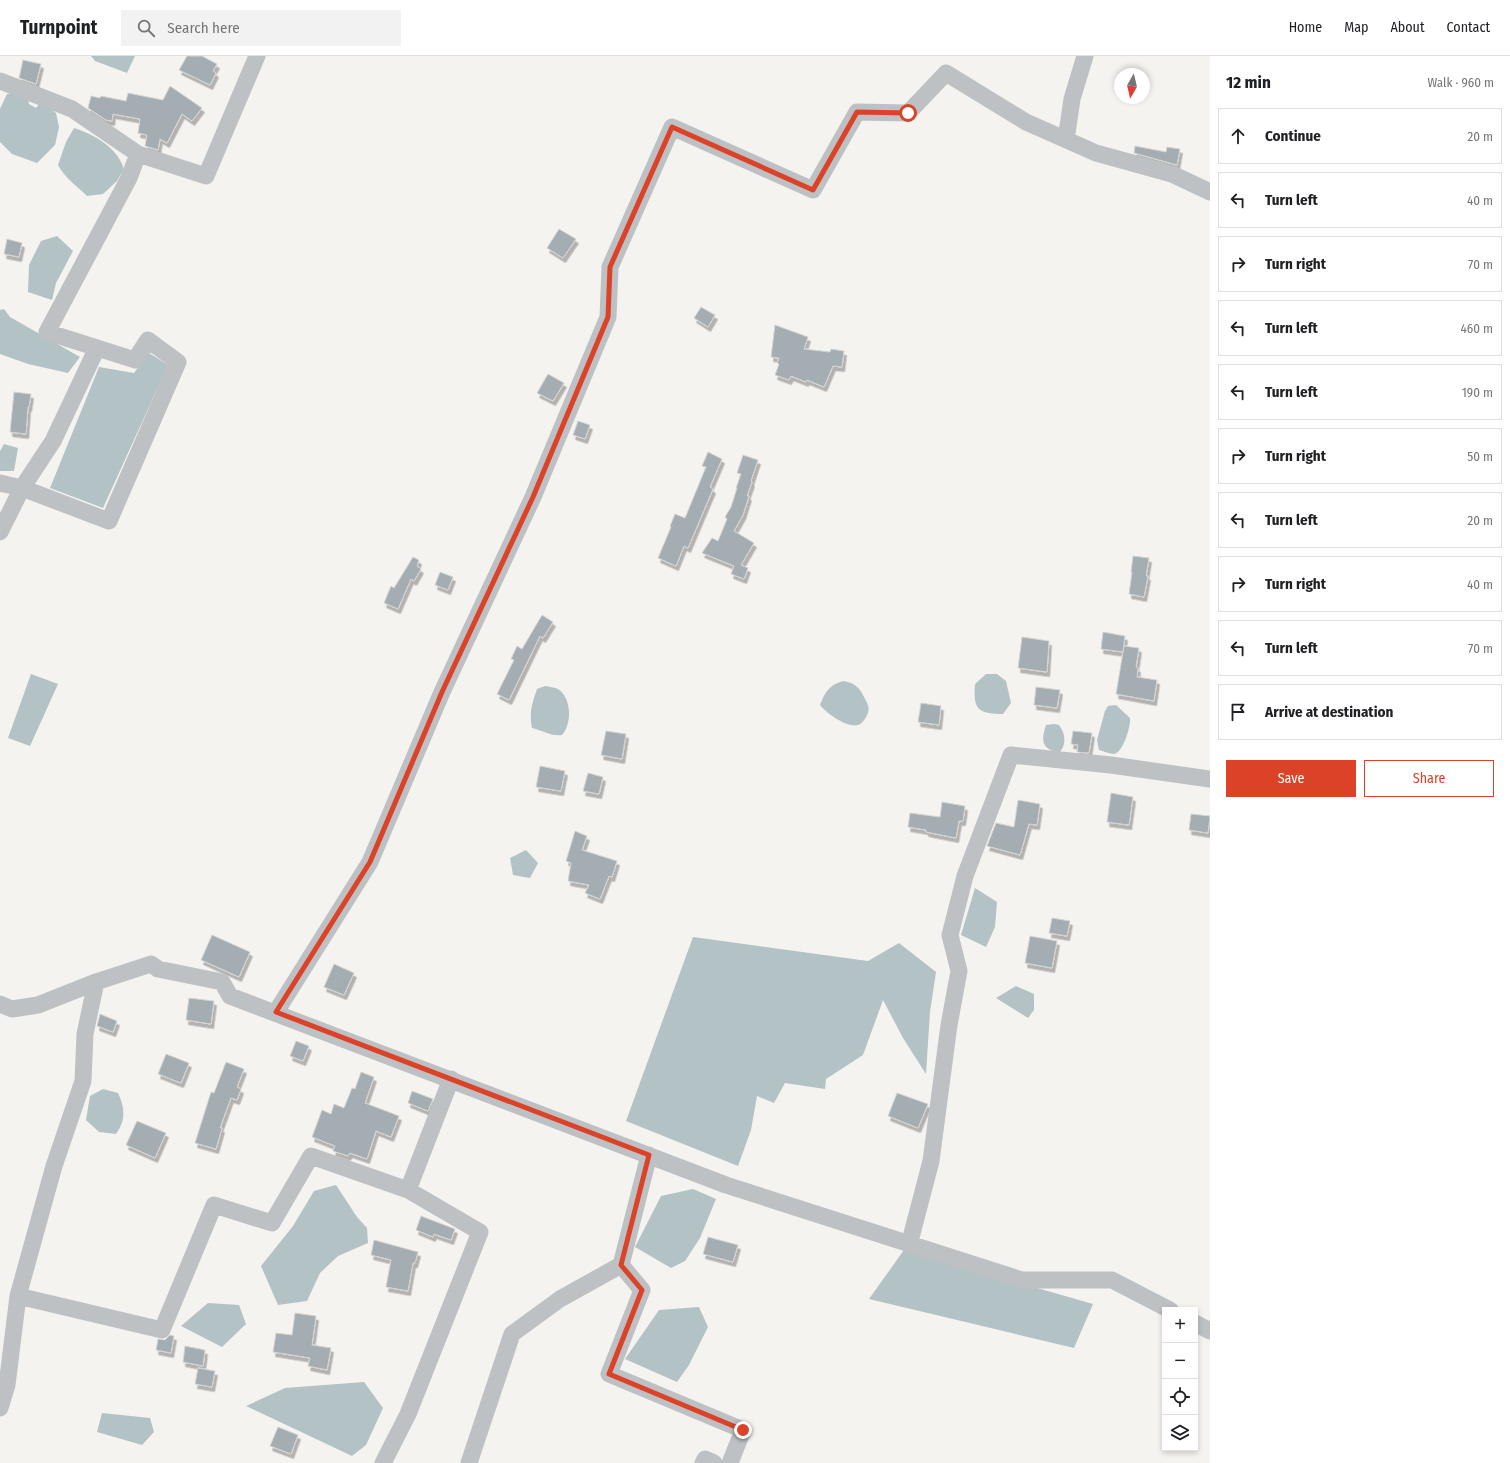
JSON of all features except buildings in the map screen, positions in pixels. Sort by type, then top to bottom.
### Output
[{"type":"street","points":[[0,81],[72,109],[138,154],[206,176],[257,56]]},
{"type":"street","points":[[1066,140],[1072,99],[1085,56]]},
{"type":"street","points":[[276,1012],[370,862],[442,692],[533,497],[608,317],[610,267],[672,127],[813,190],[857,112],[908,113],[946,73],[1026,122],[1096,153],[1172,174],[1210,192]]},
{"type":"street","points":[[0,483],[22,488],[109,521],[178,362],[148,340],[135,360],[47,332],[129,178],[138,154]]},
{"type":"street","points":[[0,532],[22,488],[53,441],[97,348]]},
{"type":"street","points":[[909,1245],[931,1161],[949,1025],[959,971],[950,935],[965,876],[1011,755],[1111,765],[1210,779]]},
{"type":"street","points":[[0,1004],[12,1009],[38,1005],[96,982],[151,964],[158,969],[222,982],[230,996],[276,1012],[726,1185],[909,1245],[1022,1280],[1112,1280],[1164,1307]]},
{"type":"street","points":[[0,1408],[7,1385],[7,1320],[18,1296],[54,1166],[83,1081],[85,1034],[96,982]]},
{"type":"street","points":[[408,1190],[451,1079]]},
{"type":"street","points":[[469,1463],[512,1334],[560,1299],[621,1265],[649,1155]]},
{"type":"street","points":[[18,1296],[162,1330],[214,1204],[272,1223],[311,1156],[408,1190],[480,1232],[408,1414],[383,1463]]},
{"type":"street","points":[[621,1265],[642,1290],[609,1374],[743,1430],[730,1463]]},
{"type":"street","points":[[1198,1325],[1210,1331]]},
{"type":"street","points":[[703,1463],[705,1459],[714,1463]]},
{"type":"shaded area","points":[[91,56],[135,56],[127,73],[95,61]]},
{"type":"shaded area","points":[[7,94],[18,94],[28,97],[29,104],[36,108],[41,102],[56,113],[59,127],[55,145],[37,163],[12,154],[0,142],[0,109]]},
{"type":"shaded area","points":[[74,128],[97,138],[111,148],[121,161],[124,169],[117,181],[103,194],[87,196],[68,178],[58,165],[66,142]]},
{"type":"shaded area","points":[[57,236],[73,251],[56,283],[52,300],[28,292],[29,265],[41,241]]},
{"type":"shaded area","points":[[4,309],[10,317],[80,357],[68,373],[28,364],[0,354],[0,310]]},
{"type":"shaded area","points":[[149,353],[168,365],[103,508],[50,488],[99,367],[134,373]]},
{"type":"shaded area","points":[[4,444],[18,448],[14,471],[0,471],[0,451]]},
{"type":"shaded area","points":[[31,674],[58,684],[30,746],[8,738]]},
{"type":"shaded area","points":[[986,674],[997,674],[1006,681],[1011,703],[1003,714],[988,713],[976,705],[975,684]]},
{"type":"shaded area","points":[[843,681],[853,684],[858,688],[868,704],[868,714],[861,724],[853,725],[843,722],[832,716],[820,705],[828,690],[834,685]]},
{"type":"shaded area","points":[[545,686],[558,689],[566,698],[569,718],[568,724],[562,735],[551,734],[532,728],[531,713],[537,689]]},
{"type":"shaded area","points":[[1116,705],[1130,718],[1130,722],[1128,733],[1123,744],[1114,754],[1099,750],[1097,740],[1105,711],[1108,706]]},
{"type":"shaded area","points":[[1046,725],[1059,725],[1064,735],[1064,745],[1060,752],[1046,747],[1043,740]]},
{"type":"shaded area","points":[[526,850],[538,863],[530,878],[513,875],[510,858]]},
{"type":"shaded area","points":[[975,888],[997,902],[995,927],[986,947],[961,935]]},
{"type":"shaded area","points":[[693,937],[868,961],[899,943],[936,972],[930,1012],[926,1074],[903,1038],[883,1000],[863,1055],[826,1079],[825,1089],[785,1083],[774,1103],[757,1096],[751,1130],[738,1166],[626,1121]]},
{"type":"shaded area","points":[[1016,986],[1034,994],[1034,1010],[1028,1018],[996,998]]},
{"type":"shaded area","points":[[103,1089],[118,1093],[122,1104],[122,1124],[116,1134],[99,1132],[86,1120],[90,1096]]},
{"type":"shaded area","points":[[336,1185],[357,1217],[367,1228],[368,1243],[338,1256],[320,1273],[307,1301],[278,1305],[261,1266],[293,1226],[314,1191]]},
{"type":"shaded area","points":[[693,1189],[716,1199],[700,1238],[685,1261],[671,1268],[635,1247],[661,1196]]},
{"type":"shaded area","points":[[904,1250],[1093,1304],[1074,1348],[869,1299]]},
{"type":"shaded area","points":[[208,1303],[239,1305],[246,1324],[222,1347],[181,1326]]},
{"type":"shaded area","points":[[699,1307],[708,1327],[689,1365],[677,1382],[625,1359],[659,1310]]},
{"type":"shaded area","points":[[364,1382],[383,1408],[366,1445],[352,1456],[246,1406],[285,1388]]},
{"type":"shaded area","points":[[102,1413],[150,1418],[154,1432],[142,1445],[97,1432]]},
{"type":"route","points":[[743,1430],[609,1374],[642,1290],[621,1265],[649,1155],[276,1012],[370,862],[442,692],[533,497],[608,317],[610,267],[672,127],[813,190],[857,112],[908,113]]}]
